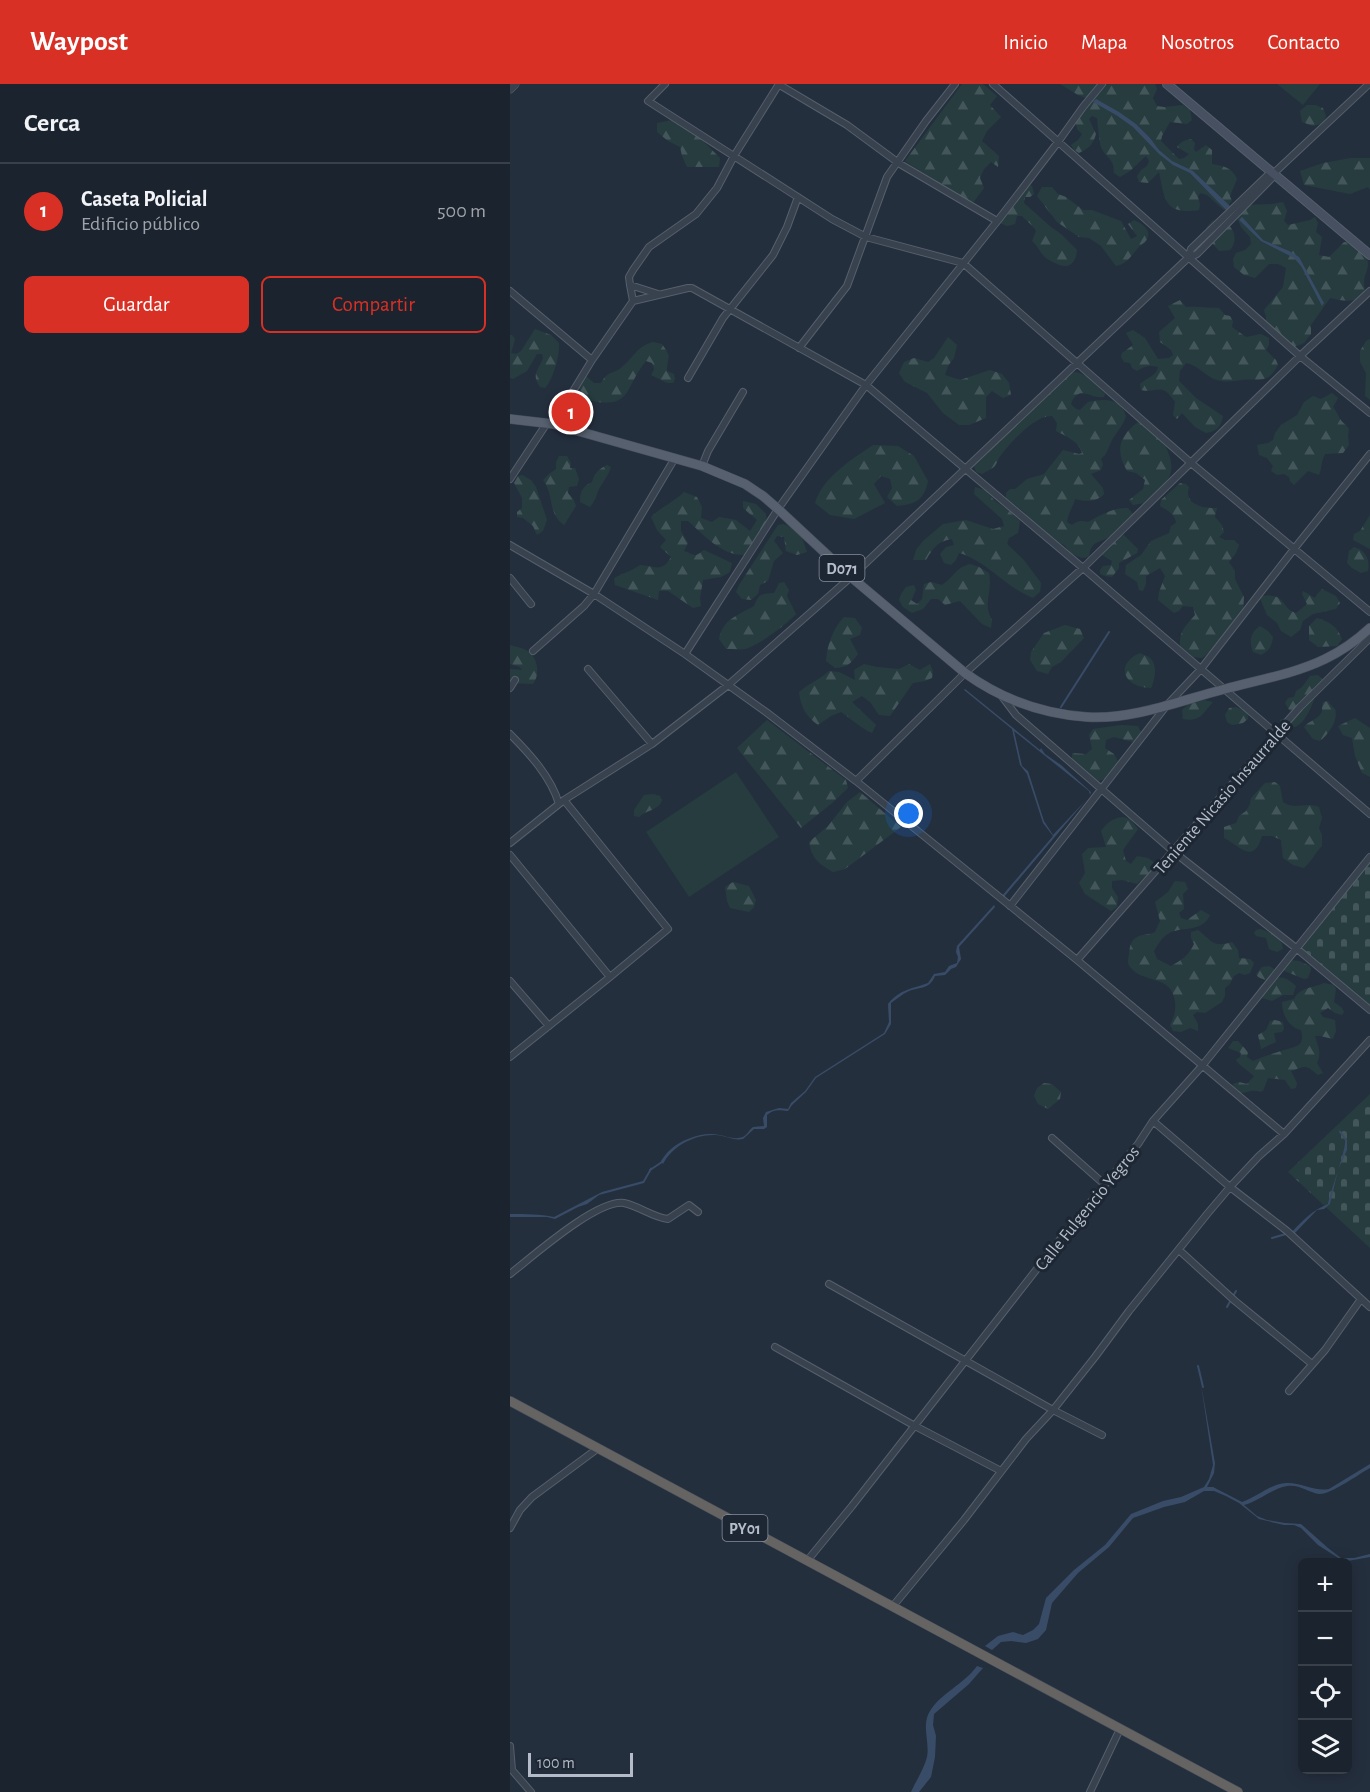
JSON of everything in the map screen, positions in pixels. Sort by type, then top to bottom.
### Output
[{"type":"highway","name":"PY01","points":[[510,1401],[1238,1792]]},
{"type":"main road","points":[[1167,84],[1370,255]]},
{"type":"main road","name":"D071","points":[[510,419],[550,423],[702,466],[745,484],[763,496],[851,577],[965,673],[1000,694],[1041,709],[1090,717],[1120,715],[1167,705],[1324,660],[1348,647],[1370,628]]},
{"type":"street","points":[[510,89],[515,84]]},
{"type":"street","points":[[665,84],[648,101],[832,219],[866,237],[963,263],[1191,463],[1370,612]]},
{"type":"street","points":[[633,301],[629,277],[633,270],[650,247],[696,214],[717,188],[779,84],[847,125],[896,162],[997,221]]},
{"type":"street","points":[[799,348],[847,286],[887,177],[955,84]]},
{"type":"street","points":[[993,84],[1300,356],[1370,413]]},
{"type":"street","points":[[685,654],[778,509],[866,385],[997,221],[1102,84]]},
{"type":"street","points":[[510,843],[562,802],[652,744],[728,686],[851,577],[1188,258],[1197,254],[1268,175],[1274,173],[1369,84]]},
{"type":"street","points":[[688,378],[723,318],[773,255],[798,197]]},
{"type":"street","points":[[630,285],[658,295]]},
{"type":"street","points":[[510,478],[633,301],[692,288],[866,385],[1370,814]]},
{"type":"street","points":[[510,291],[592,360]]},
{"type":"street","points":[[856,781],[965,673],[1083,568],[1300,356],[1370,291]]},
{"type":"street","points":[[702,466],[708,451],[743,392]]},
{"type":"street","points":[[1010,906],[1167,705],[1201,669],[1370,453]]},
{"type":"street","points":[[533,651],[584,606],[594,594],[675,458]]},
{"type":"street","points":[[510,545],[594,594],[685,654],[766,712],[856,781],[1077,960],[1284,1134]]},
{"type":"street","points":[[510,578],[531,604]]},
{"type":"street","name":"Teniente Nicasio Insaurralde","points":[[1077,960],[1300,707],[1370,638]]},
{"type":"street","points":[[588,669],[652,744]]},
{"type":"street","points":[[510,688],[515,680]]},
{"type":"street","points":[[1000,694],[1017,715],[1174,852],[1296,948],[1370,1010]]},
{"type":"street","points":[[510,734],[547,778],[562,802],[668,929],[510,1057]]},
{"type":"street","points":[[510,855],[610,977]]},
{"type":"street","name":"Calle Fulgencio Yegros","points":[[807,1561],[1138,1144],[1153,1121],[1202,1066],[1370,857]]},
{"type":"street","points":[[510,981],[549,1026]]},
{"type":"street","points":[[893,1606],[964,1520],[1026,1439],[1053,1410],[1230,1187],[1259,1156],[1284,1134],[1370,1040]]},
{"type":"street","points":[[1153,1121],[1288,1233],[1370,1307]]},
{"type":"street","points":[[1052,1138],[1104,1184]]},
{"type":"street","points":[[510,1274],[587,1216],[612,1203],[624,1203],[668,1219],[689,1205],[698,1212]]},
{"type":"street","points":[[1179,1250],[1233,1299],[1312,1364]]},
{"type":"street","points":[[829,1284],[1053,1410],[1102,1435]]},
{"type":"street","points":[[1289,1391],[1324,1350],[1361,1299]]},
{"type":"street","points":[[775,1347],[915,1426],[1001,1471]]},
{"type":"street","points":[[510,1528],[519,1510],[532,1497],[597,1449]]},
{"type":"street","points":[[1090,1792],[1120,1729]]},
{"type":"street","points":[[510,1746],[512,1770],[531,1792]]},
{"type":"green space","points":[[962,84],[983,84],[997,96],[990,105],[1001,117],[987,131],[982,141],[999,156],[998,167],[991,162],[984,169],[980,178],[984,188],[972,204],[905,161]]},
{"type":"green space","points":[[1060,84],[1100,84],[1088,99]]},
{"type":"green space","points":[[1104,84],[1155,84],[1157,89],[1153,98],[1157,106],[1183,105],[1190,110],[1192,120],[1187,124],[1170,122],[1161,141],[1179,159],[1189,154],[1177,147],[1183,142],[1191,139],[1195,143],[1196,152],[1206,145],[1212,150],[1212,164],[1223,166],[1233,172],[1237,179],[1230,196],[1232,201],[1224,210],[1207,195],[1200,193],[1199,210],[1188,211],[1173,208],[1165,198],[1159,172],[1148,183],[1139,182],[1137,176],[1149,161],[1146,156],[1120,177],[1114,173],[1111,161],[1101,147],[1097,118],[1092,116],[1089,119],[1096,134],[1092,144],[1079,153],[1074,150],[1071,145],[1082,134],[1077,129],[1075,119]]},
{"type":"green space","points":[[1277,84],[1320,84],[1303,105]]},
{"type":"green space","points":[[1307,105],[1323,108],[1326,116],[1324,123],[1313,126],[1302,122],[1300,111]]},
{"type":"green space","points":[[672,120],[693,131],[720,158],[719,167],[687,167],[680,147],[657,132],[657,123]]},
{"type":"green space","points":[[1351,158],[1370,158],[1370,190],[1368,187],[1350,194],[1304,185],[1300,171],[1323,163]]},
{"type":"green space","points":[[1026,184],[1032,186],[1034,194],[1025,197],[1024,203],[1077,250],[1075,259],[1067,266],[1060,265],[1044,256],[1032,241],[1036,231],[1022,216],[1017,216],[1015,224],[1007,226],[1000,223],[997,218],[1008,202]]},
{"type":"green space","points":[[1042,187],[1052,187],[1058,194],[1083,210],[1092,210],[1121,221],[1131,239],[1137,236],[1128,224],[1134,220],[1148,231],[1145,242],[1126,262],[1116,266],[1101,246],[1089,238],[1079,237],[1057,222],[1037,196]]},
{"type":"green space","points":[[1283,202],[1287,211],[1284,221],[1288,225],[1315,217],[1318,223],[1316,232],[1322,237],[1319,255],[1329,257],[1344,242],[1355,243],[1368,261],[1364,280],[1366,293],[1363,298],[1346,301],[1330,298],[1311,325],[1311,334],[1304,343],[1289,349],[1266,325],[1264,310],[1283,287],[1286,268],[1278,264],[1269,264],[1255,278],[1244,275],[1234,267],[1233,259],[1236,253],[1245,250],[1251,244],[1250,237],[1241,227],[1236,215],[1246,205]]},
{"type":"green space","points":[[1221,218],[1233,232],[1234,241],[1230,250],[1219,251],[1206,228],[1212,221]]},
{"type":"green space","points":[[1180,300],[1186,307],[1219,308],[1225,315],[1230,316],[1233,321],[1232,327],[1246,337],[1261,334],[1269,338],[1266,350],[1278,365],[1266,378],[1225,381],[1214,379],[1186,363],[1180,371],[1179,381],[1196,398],[1223,416],[1218,428],[1206,433],[1195,427],[1182,413],[1177,419],[1173,415],[1175,402],[1163,390],[1141,390],[1140,384],[1153,375],[1158,367],[1147,366],[1137,371],[1121,357],[1122,353],[1133,345],[1126,333],[1133,330],[1145,338],[1158,359],[1169,358],[1173,355],[1171,350],[1160,342],[1159,332],[1175,318],[1168,306]]},
{"type":"green space","points":[[535,329],[551,335],[559,343],[555,367],[545,388],[540,387],[536,379],[537,369],[543,358],[542,354],[537,354],[527,371],[513,379],[510,378],[510,335],[515,339],[511,353],[516,354],[521,351]]},
{"type":"green space","points":[[948,337],[957,345],[954,358],[945,375],[960,380],[990,370],[1002,374],[1009,383],[1011,395],[1003,398],[992,391],[986,397],[986,418],[969,425],[959,425],[943,413],[927,393],[905,382],[899,373],[904,362],[914,358],[928,362],[934,358]]},
{"type":"green space","points":[[1370,339],[1370,400],[1365,396],[1366,373],[1360,362],[1360,351]]},
{"type":"green space","points":[[653,342],[662,344],[667,352],[669,357],[667,371],[674,374],[673,383],[667,383],[651,375],[654,369],[652,363],[646,361],[625,395],[620,399],[612,402],[587,400],[576,384],[577,377],[585,375],[594,383],[601,383],[609,374],[623,366],[639,349]]},
{"type":"green space","points":[[1077,372],[1089,378],[1105,394],[1104,397],[1099,397],[1078,394],[1071,404],[1076,409],[1080,410],[1088,402],[1111,401],[1120,405],[1126,416],[1101,459],[1103,464],[1101,470],[1091,474],[1103,488],[1104,494],[1091,501],[1075,499],[1067,522],[1072,525],[1079,521],[1088,522],[1108,512],[1123,508],[1128,508],[1133,514],[1131,521],[1122,530],[1117,530],[1110,537],[1096,543],[1091,548],[1089,557],[1082,558],[1072,554],[1064,545],[1042,534],[1025,513],[1006,498],[1006,493],[1010,489],[1015,489],[1027,479],[1044,474],[1063,450],[1082,453],[1075,442],[1056,431],[1057,423],[1052,416],[1038,420],[1024,430],[992,468],[982,474],[976,472],[974,466],[976,458],[1069,373]]},
{"type":"green space","points":[[1332,393],[1338,398],[1333,407],[1349,429],[1349,445],[1343,453],[1325,454],[1319,475],[1308,471],[1294,485],[1289,477],[1284,474],[1277,475],[1271,471],[1273,466],[1267,458],[1259,455],[1257,445],[1273,440],[1281,425],[1297,415],[1304,402],[1313,396],[1321,399]]},
{"type":"green space","points":[[1138,422],[1151,428],[1161,438],[1170,459],[1171,473],[1163,485],[1144,503],[1133,505],[1129,500],[1143,489],[1145,480],[1136,473],[1127,471],[1120,450],[1123,438]]},
{"type":"green space","points":[[873,445],[898,446],[914,456],[928,481],[924,493],[914,502],[897,506],[887,497],[892,488],[890,479],[881,476],[874,484],[885,503],[854,519],[830,515],[815,503],[824,485],[839,470]]},
{"type":"green space","points":[[559,456],[567,456],[571,463],[570,468],[575,468],[579,479],[577,486],[569,487],[568,493],[576,506],[564,525],[555,515],[547,486],[543,480],[556,469]]},
{"type":"green space","points":[[607,465],[611,467],[610,470],[592,505],[590,507],[580,502],[582,490],[592,482],[597,472]]},
{"type":"green space","points":[[522,475],[531,480],[536,487],[547,520],[543,531],[537,535],[533,526],[523,518],[517,517],[517,512],[522,508],[522,498],[514,483],[518,476]]},
{"type":"green space","points":[[1180,483],[1189,487],[1189,498],[1196,504],[1206,508],[1217,508],[1215,517],[1222,525],[1224,532],[1219,537],[1234,540],[1239,545],[1229,562],[1235,571],[1235,579],[1244,597],[1243,612],[1217,646],[1202,658],[1193,657],[1180,646],[1182,632],[1195,615],[1193,607],[1183,606],[1174,613],[1158,600],[1165,576],[1160,568],[1146,576],[1143,591],[1139,590],[1137,582],[1125,574],[1126,565],[1141,555],[1151,541],[1169,533],[1171,526],[1176,523],[1172,515],[1160,506],[1161,500]]},
{"type":"green space","points":[[975,487],[985,490],[1020,521],[1018,533],[1009,538],[1007,544],[1023,559],[1041,583],[1040,592],[1033,598],[978,562],[959,553],[951,565],[944,563],[940,554],[946,547],[954,545],[952,539],[936,546],[926,560],[913,560],[916,550],[923,541],[943,524],[966,520],[993,529],[1004,526],[1002,519],[974,494]]},
{"type":"green space","points":[[684,492],[697,497],[702,507],[701,518],[712,522],[719,517],[736,520],[750,531],[757,520],[743,508],[743,501],[756,504],[766,514],[767,524],[745,555],[721,548],[688,521],[681,521],[681,531],[688,543],[684,551],[694,555],[704,550],[732,563],[730,572],[721,577],[703,580],[701,606],[693,608],[668,591],[659,591],[658,600],[615,585],[614,578],[640,565],[661,567],[668,562],[671,557],[660,547],[666,540],[657,530],[651,517]]},
{"type":"green space","points":[[1370,515],[1370,549],[1353,540],[1354,534],[1360,531]]},
{"type":"green space","points":[[783,524],[793,528],[799,534],[807,552],[797,555],[786,551],[784,537],[777,536],[774,541],[783,553],[774,561],[768,581],[760,585],[758,594],[751,600],[742,599],[736,592],[739,585],[778,525]]},
{"type":"green space","points":[[1124,535],[1138,549],[1137,553],[1119,563],[1119,568],[1112,577],[1100,574],[1103,566],[1111,565],[1112,561],[1102,555],[1104,546],[1112,539]]},
{"type":"green space","points":[[1354,547],[1362,550],[1366,556],[1368,571],[1361,573],[1347,563],[1349,551]]},
{"type":"green space","points":[[970,564],[989,573],[988,608],[992,620],[991,628],[982,624],[960,601],[945,605],[938,599],[931,599],[923,609],[912,613],[903,607],[899,600],[906,587],[914,585],[916,590],[911,600],[917,604],[922,599],[924,584],[931,582],[942,585],[958,570]]},
{"type":"green space","points":[[784,582],[789,590],[787,596],[796,614],[772,634],[751,647],[726,649],[719,639],[723,627],[737,615],[754,606],[761,595],[774,593],[779,583]]},
{"type":"green space","points":[[1322,589],[1336,596],[1340,603],[1336,609],[1313,614],[1303,621],[1300,630],[1291,637],[1281,631],[1277,623],[1267,615],[1259,596],[1278,597],[1288,609],[1296,613],[1307,604],[1302,594],[1303,591],[1315,598]]},
{"type":"green space","points":[[844,617],[855,618],[862,628],[860,635],[850,639],[858,654],[848,664],[835,668],[826,661],[829,643]]},
{"type":"green space","points":[[1317,618],[1329,623],[1338,631],[1342,639],[1337,646],[1318,647],[1309,640],[1309,626]]},
{"type":"green space","points":[[1065,625],[1080,629],[1084,638],[1061,662],[1052,667],[1048,674],[1037,671],[1030,660],[1031,652],[1044,633]]},
{"type":"green space","points":[[1260,626],[1273,637],[1270,648],[1261,655],[1253,652],[1251,644],[1252,634]]},
{"type":"green space","points":[[510,645],[532,655],[537,672],[533,684],[510,683],[510,669],[522,670],[510,664]]},
{"type":"green space","points":[[1140,653],[1153,661],[1155,677],[1151,688],[1135,684],[1126,675],[1127,664]]},
{"type":"green space","points":[[864,664],[899,669],[909,664],[920,670],[930,664],[933,671],[932,678],[913,683],[890,716],[879,715],[870,702],[862,696],[852,702],[876,725],[872,733],[841,712],[818,725],[814,722],[807,715],[801,703],[799,692],[829,671],[839,672],[855,680],[854,670]]},
{"type":"green space","points":[[1318,675],[1322,679],[1307,716],[1297,726],[1290,728],[1280,726],[1280,720],[1294,713],[1285,703],[1288,698],[1294,697],[1296,691],[1310,676]]},
{"type":"green space","points":[[1204,700],[1213,702],[1201,716],[1189,720],[1183,719],[1182,710],[1190,703]]},
{"type":"green space","points":[[1328,701],[1335,709],[1334,722],[1320,741],[1313,739],[1304,727],[1319,716],[1323,702]]},
{"type":"green space","points":[[1236,707],[1247,711],[1248,719],[1243,723],[1232,725],[1227,722],[1225,715],[1229,708]]},
{"type":"green space","points":[[1355,718],[1370,728],[1370,777],[1362,773],[1355,756],[1352,738],[1343,735],[1338,726]]},
{"type":"green space","points":[[767,720],[846,780],[848,788],[801,828],[737,748]]},
{"type":"green space","points":[[1121,725],[1138,726],[1142,734],[1133,742],[1114,737],[1106,740],[1105,748],[1114,754],[1119,763],[1107,778],[1099,781],[1072,762],[1072,753],[1086,754],[1092,749],[1089,735],[1093,729]]},
{"type":"green space","points":[[736,772],[779,837],[689,897],[646,832]]},
{"type":"green space","points":[[1275,782],[1280,786],[1283,802],[1288,805],[1319,807],[1322,818],[1319,828],[1322,835],[1322,846],[1304,868],[1293,865],[1283,858],[1281,840],[1272,836],[1262,836],[1258,845],[1250,852],[1224,838],[1224,827],[1236,823],[1239,816],[1246,811],[1251,798],[1265,783]]},
{"type":"green space","points":[[860,792],[901,827],[845,869],[833,872],[817,860],[809,842],[828,826],[847,802]]},
{"type":"green space","points":[[644,795],[660,796],[662,801],[660,804],[639,817],[634,816],[634,810]]},
{"type":"green space","points":[[1123,817],[1130,819],[1138,829],[1123,850],[1126,861],[1131,864],[1137,856],[1148,858],[1156,864],[1155,872],[1144,877],[1137,884],[1122,880],[1112,881],[1112,888],[1118,897],[1117,907],[1111,911],[1085,894],[1079,883],[1085,873],[1082,854],[1088,848],[1106,847],[1101,831],[1110,821]]},
{"type":"green space","points":[[1370,861],[1370,1010],[1296,948]]},
{"type":"green space","points":[[1175,881],[1185,882],[1188,889],[1183,894],[1184,909],[1179,913],[1181,918],[1187,920],[1201,910],[1210,915],[1201,925],[1177,930],[1165,936],[1154,951],[1157,959],[1171,966],[1182,959],[1194,944],[1191,932],[1198,930],[1217,944],[1232,942],[1238,950],[1239,958],[1250,959],[1254,963],[1250,973],[1245,975],[1239,973],[1234,976],[1225,988],[1222,1002],[1205,1013],[1197,1012],[1193,1015],[1198,1024],[1198,1031],[1190,1028],[1181,1032],[1173,1031],[1170,1025],[1175,1008],[1173,993],[1163,983],[1136,972],[1128,963],[1133,940],[1155,932],[1160,921],[1155,902],[1168,892]]},
{"type":"green space","points":[[733,882],[749,886],[756,900],[749,912],[730,908],[725,887]]},
{"type":"green space","points":[[1260,929],[1281,941],[1283,949],[1277,952],[1269,949],[1266,938],[1256,936],[1254,933]]},
{"type":"green space","points":[[1291,960],[1310,966],[1308,978],[1304,979],[1282,970]]},
{"type":"green space","points":[[1269,966],[1274,969],[1276,978],[1285,978],[1296,986],[1293,995],[1283,995],[1272,1001],[1259,997],[1261,985],[1267,981],[1256,974],[1262,967]]},
{"type":"green space","points":[[1324,983],[1334,985],[1336,989],[1334,1002],[1344,1012],[1342,1015],[1328,1008],[1320,1013],[1323,1017],[1335,1020],[1336,1031],[1333,1039],[1315,1036],[1319,1053],[1317,1063],[1323,1073],[1318,1075],[1303,1067],[1291,1071],[1297,1083],[1296,1088],[1291,1089],[1285,1080],[1268,1078],[1263,1091],[1234,1092],[1233,1084],[1239,1082],[1247,1084],[1254,1076],[1236,1060],[1241,1053],[1228,1048],[1233,1041],[1238,1041],[1248,1052],[1247,1057],[1253,1061],[1297,1046],[1302,1041],[1301,1030],[1287,1019],[1282,1002],[1294,999],[1303,990]]},
{"type":"green space","points":[[1270,1021],[1283,1022],[1284,1029],[1282,1032],[1274,1033],[1276,1042],[1261,1049],[1258,1035],[1266,1030]]},
{"type":"green space","points":[[1044,1083],[1052,1084],[1061,1092],[1060,1099],[1048,1109],[1038,1104],[1034,1096],[1037,1088]]},
{"type":"green space","points":[[1370,1094],[1370,1248],[1288,1172]]},
{"type":"water","points":[[1096,99],[1136,124],[1159,150],[1172,161],[1193,171],[1230,206],[1226,210],[1190,173],[1173,165],[1159,154],[1133,127],[1093,102]]},
{"type":"water","points":[[1242,217],[1263,240],[1299,257],[1324,303],[1322,306],[1301,266],[1294,258],[1261,241],[1239,220]]},
{"type":"water","points":[[965,689],[1040,750],[1041,748],[1045,754],[1091,792],[1090,795],[1089,791],[1014,731],[1022,766],[1028,771],[1044,821],[1053,835],[1086,800],[1003,898],[1001,897],[1053,836],[1043,823],[1027,774],[1020,765],[1012,729]]},
{"type":"water","points":[[994,905],[995,907],[959,947],[961,959],[956,967],[945,975],[935,976],[927,985],[906,992],[891,1003],[891,1024],[885,1034],[816,1078],[788,1111],[777,1110],[770,1113],[767,1115],[767,1127],[754,1129],[743,1139],[707,1135],[692,1139],[672,1152],[663,1164],[661,1161],[667,1152],[689,1139],[710,1134],[743,1137],[753,1127],[764,1126],[763,1118],[766,1112],[779,1108],[788,1109],[815,1077],[884,1033],[889,1022],[888,1004],[897,995],[928,983],[934,974],[945,972],[949,966],[957,963],[957,946]]},
{"type":"water","points":[[1340,1130],[1347,1140],[1347,1150],[1338,1169],[1345,1144]]},
{"type":"water","points":[[651,1167],[644,1183],[599,1195],[587,1204],[555,1219],[510,1217],[510,1214],[554,1217],[602,1192],[643,1181]]},
{"type":"water","points":[[1338,1172],[1330,1204],[1324,1209],[1317,1210],[1294,1234],[1292,1232],[1304,1219],[1318,1209],[1328,1204]]},
{"type":"water","points":[[1201,1384],[1215,1463],[1214,1473],[1207,1487],[1213,1487],[1242,1502],[1274,1486],[1286,1483],[1329,1489],[1370,1464],[1370,1468],[1337,1488],[1324,1493],[1319,1494],[1296,1486],[1287,1486],[1244,1505],[1257,1516],[1267,1520],[1301,1524],[1341,1558],[1318,1545],[1301,1528],[1259,1519],[1226,1496],[1214,1491],[1204,1491],[1185,1502],[1133,1518],[1109,1547],[1078,1573],[1052,1603],[1046,1630],[1038,1639],[1026,1643],[1001,1642],[992,1650],[985,1646],[998,1636],[1013,1632],[1023,1635],[1033,1630],[1039,1624],[1046,1598],[1074,1570],[1105,1545],[1131,1514],[1204,1487],[1213,1465]]},
{"type":"water","points":[[1370,1554],[1370,1557],[1352,1560],[1352,1558]]},
{"type":"water","points":[[977,1666],[983,1668],[969,1684],[934,1714],[935,1757],[931,1777],[919,1792],[911,1792],[927,1757],[927,1716],[940,1699]]},
{"type":"waterway","points":[[1061,707],[1109,632]]},
{"type":"waterway","points":[[650,1170],[662,1162]]},
{"type":"waterway","points":[[1272,1238],[1286,1234]]},
{"type":"waterway","points":[[1227,1307],[1236,1291]]},
{"type":"waterway","points":[[1198,1366],[1203,1387]]},
{"type":"place","name":"Caseta Policial","points":[[571,412]]}]
